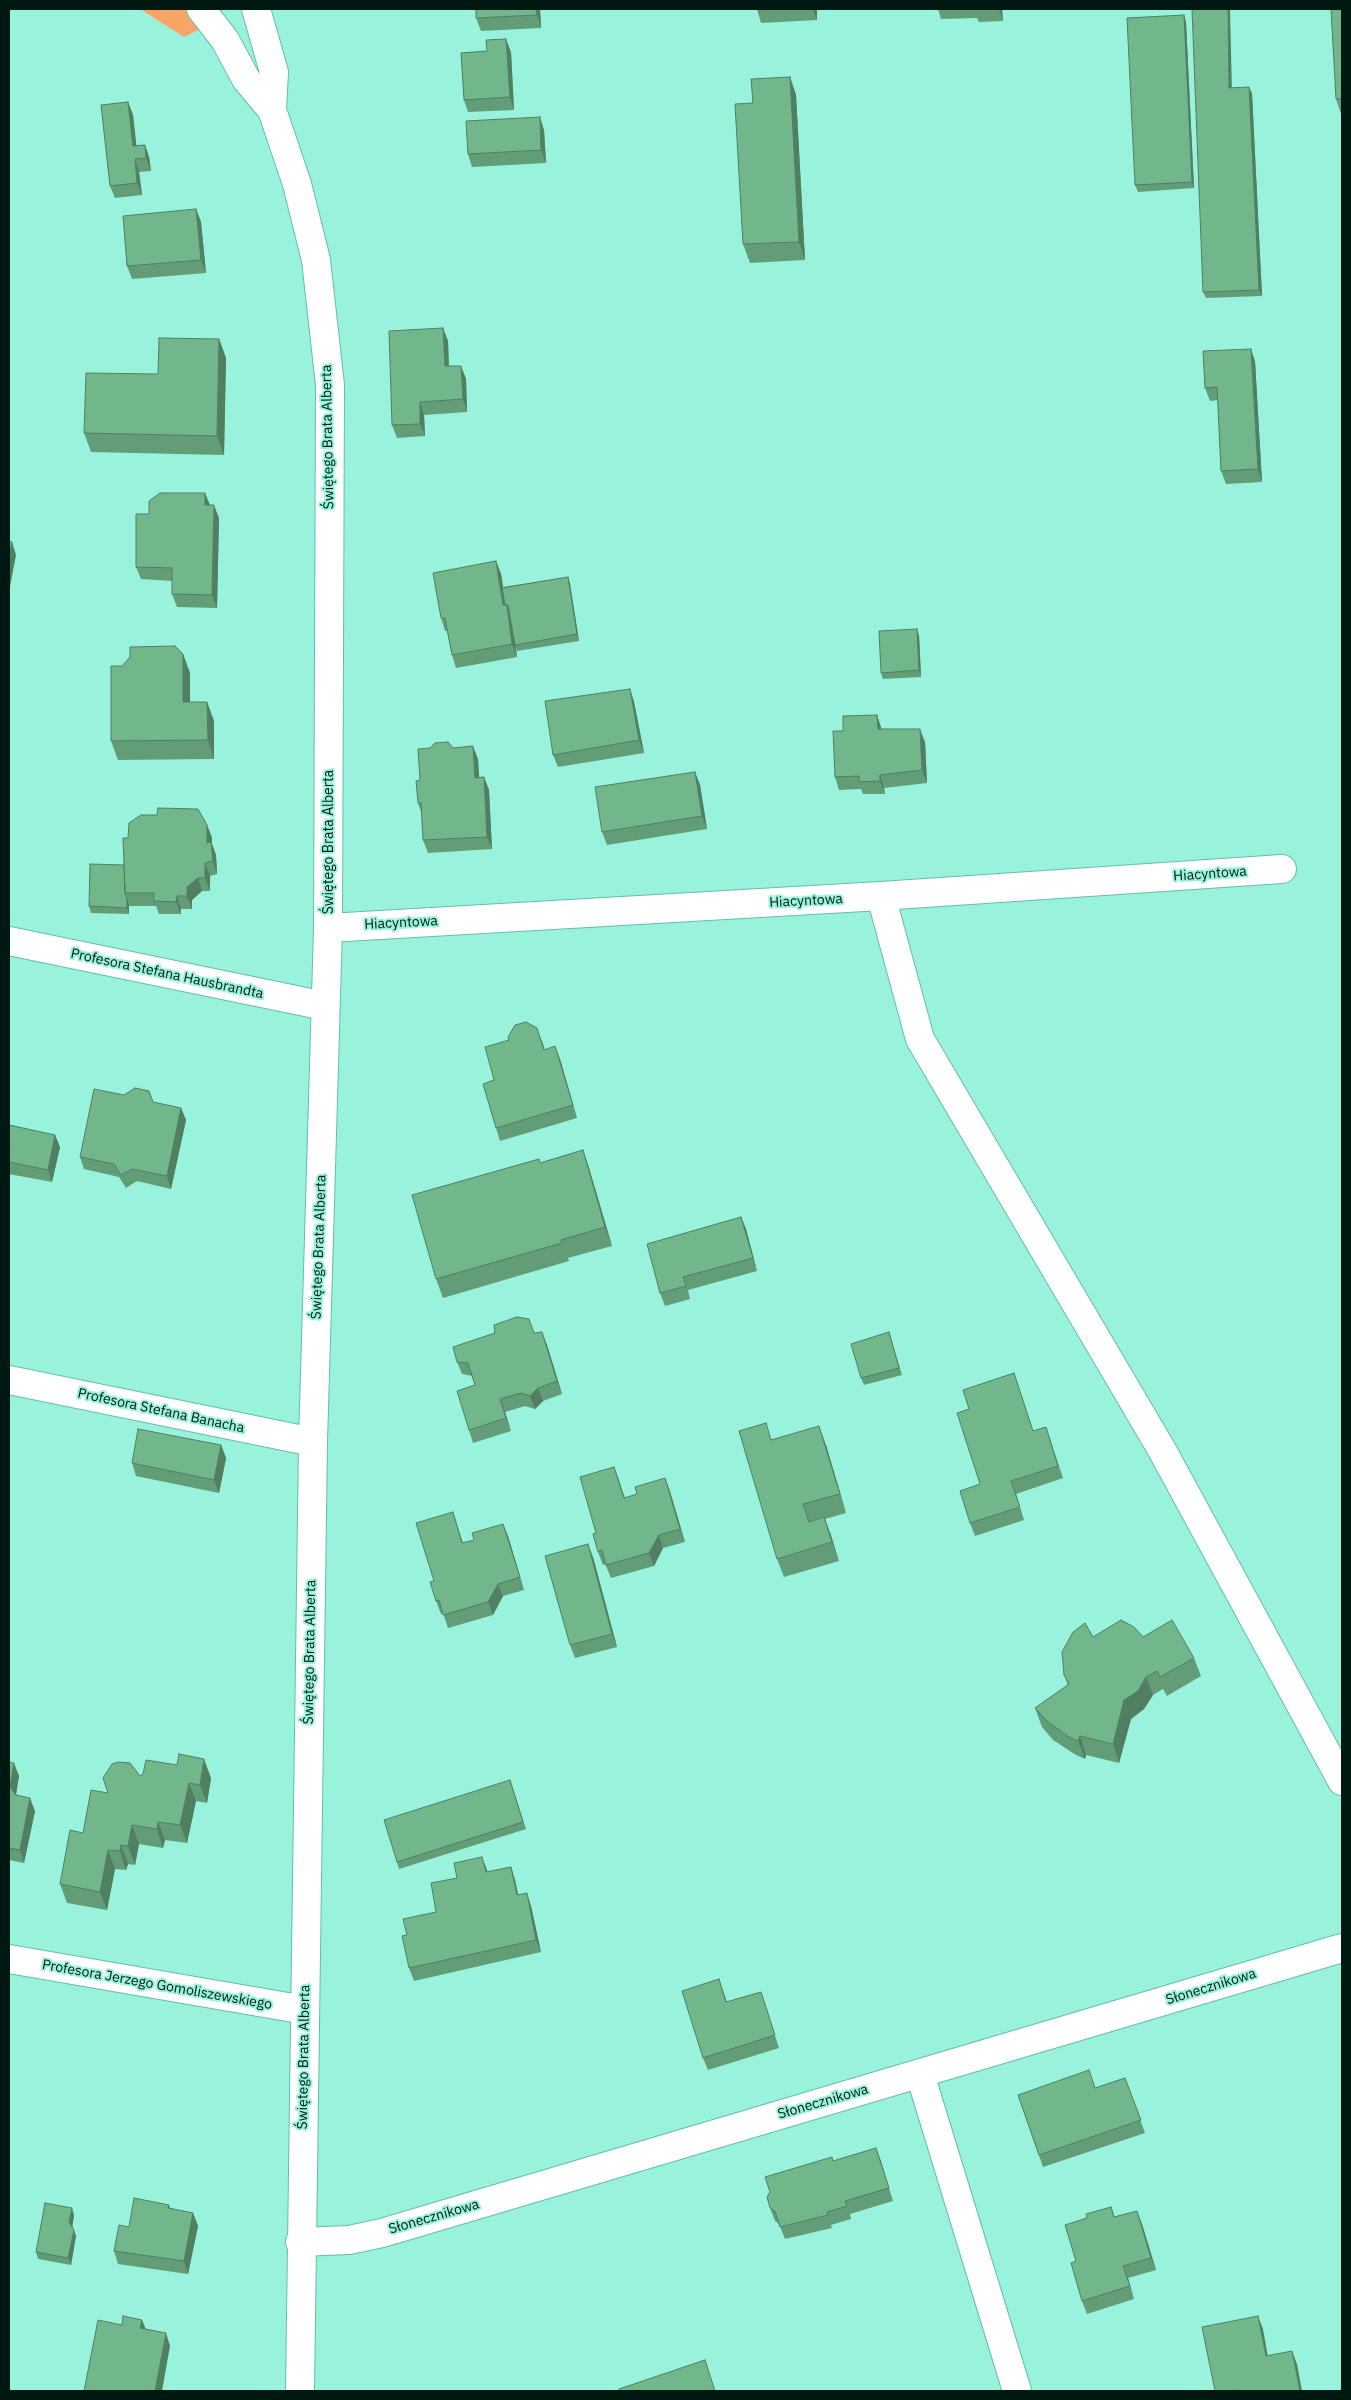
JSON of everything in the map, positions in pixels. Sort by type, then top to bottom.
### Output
[{"type":"street","name":"Świętego Brata Alberta","points":[[201,9],[225,40],[246,80],[272,110]]},
{"type":"street","name":"Świętego Brata Alberta","points":[[256,9],[274,72],[272,110],[297,184],[316,260],[330,385],[328,928],[313,1442],[300,2242],[300,2391]]},
{"type":"street","name":"Hiacyntowa","points":[[328,928],[881,896],[1282,869]]},
{"type":"street","points":[[881,896],[920,1039],[1162,1450],[1342,1781]]},
{"type":"street","name":"Profesora Stefana Hausbrandta","points":[[9,941],[325,1006]]},
{"type":"street","name":"Profesora Stefana Banacha","points":[[9,1380],[313,1442]]},
{"type":"street","name":"Słonecznikowa","points":[[300,2242],[349,2240],[382,2233],[1342,1948]]},
{"type":"street","name":"Profesora Jerzego Gomoliszewskiego","points":[[9,1958],[305,2010]]},
{"type":"street","points":[[920,2074],[1017,2391]]},
{"type":"shaded area","points":[[140,9],[184,9],[203,28],[184,37]]},
{"type":"building","points":[[476,9],[536,9],[537,15],[476,18]]},
{"type":"building","points":[[1192,9],[1228,9],[1229,88],[1249,87],[1259,290],[1203,292]]},
{"type":"building","points":[[1331,9],[1342,9],[1342,99],[1336,99]]},
{"type":"building","points":[[1184,15],[1192,182],[1135,185],[1127,18]]},
{"type":"building","points":[[506,39],[510,97],[464,100],[461,53],[487,51],[486,40]]},
{"type":"building","points":[[790,77],[799,242],[743,244],[735,104],[753,103],[751,79]]},
{"type":"building","points":[[128,102],[133,146],[145,145],[146,158],[135,159],[137,183],[110,186],[101,105]]},
{"type":"building","points":[[540,117],[541,150],[468,154],[466,121]]},
{"type":"building","points":[[196,209],[201,260],[127,266],[123,216]]},
{"type":"building","points":[[443,328],[445,366],[461,366],[463,399],[420,402],[420,424],[392,425],[389,331]]},
{"type":"building","points":[[159,338],[219,339],[217,436],[84,433],[86,373],[158,374]]},
{"type":"building","points":[[1251,349],[1258,469],[1221,471],[1217,387],[1205,388],[1203,351]]},
{"type":"building","points":[[160,493],[205,493],[205,505],[214,505],[212,595],[172,594],[172,568],[136,567],[136,514],[149,514],[149,501]]},
{"type":"building","points":[[9,541],[12,542],[9,556]]},
{"type":"building","points":[[496,561],[503,605],[507,605],[512,644],[452,655],[445,618],[441,618],[433,573]]},
{"type":"building","points":[[568,577],[577,634],[515,645],[508,605],[505,605],[502,588]]},
{"type":"building","points":[[917,629],[919,670],[881,673],[879,631]]},
{"type":"building","points":[[175,646],[183,654],[183,702],[207,702],[208,740],[111,741],[111,666],[122,666],[130,657],[130,647]]},
{"type":"building","points":[[630,689],[639,740],[553,755],[545,701]]},
{"type":"building","points":[[877,715],[878,729],[920,729],[922,770],[880,775],[880,781],[859,782],[859,776],[835,777],[833,731],[843,731],[843,716]]},
{"type":"building","points":[[448,742],[453,748],[473,746],[475,778],[484,777],[487,837],[423,840],[421,803],[418,803],[416,781],[420,780],[418,749],[430,748],[435,743]]},
{"type":"building","points":[[695,772],[702,816],[602,832],[595,787]]},
{"type":"building","points":[[158,808],[198,809],[207,825],[207,843],[211,842],[213,861],[205,863],[205,878],[198,878],[187,887],[187,896],[177,896],[176,902],[154,901],[154,893],[125,893],[123,838],[128,838],[129,823],[141,815],[157,815]]},
{"type":"building","points":[[90,864],[124,865],[127,908],[89,906]]},
{"type":"building","points":[[526,1022],[537,1028],[544,1050],[555,1046],[573,1105],[496,1128],[483,1084],[494,1080],[485,1047],[509,1040],[508,1037],[515,1025]]},
{"type":"building","points":[[135,1088],[149,1091],[153,1102],[181,1108],[167,1176],[132,1169],[121,1175],[114,1164],[80,1157],[94,1089],[124,1095]]},
{"type":"building","points":[[9,1125],[55,1135],[48,1170],[9,1162]]},
{"type":"building","points":[[583,1150],[605,1227],[561,1240],[562,1243],[436,1279],[412,1195],[539,1159],[540,1163]]},
{"type":"building","points":[[741,1217],[753,1258],[683,1277],[686,1286],[660,1293],[647,1244]]},
{"type":"building","points":[[517,1317],[529,1319],[534,1333],[542,1332],[557,1381],[538,1388],[530,1396],[521,1393],[500,1399],[506,1418],[469,1430],[457,1391],[475,1385],[468,1363],[457,1362],[453,1347],[495,1333],[494,1325]]},
{"type":"building","points":[[889,1332],[899,1368],[861,1378],[851,1344]]},
{"type":"building","points":[[1014,1373],[1033,1431],[1046,1427],[1058,1466],[1011,1481],[1020,1507],[970,1523],[960,1491],[980,1484],[957,1413],[969,1409],[963,1390]]},
{"type":"building","points":[[766,1423],[771,1440],[819,1426],[840,1494],[803,1504],[809,1522],[824,1517],[832,1542],[777,1559],[739,1431]]},
{"type":"building","points":[[138,1429],[221,1445],[214,1480],[132,1463]]},
{"type":"building","points":[[614,1467],[624,1498],[637,1494],[635,1487],[665,1478],[680,1529],[659,1535],[649,1553],[606,1565],[602,1550],[598,1552],[593,1534],[596,1533],[580,1477]]},
{"type":"building","points":[[453,1512],[462,1543],[474,1540],[472,1533],[503,1524],[520,1577],[498,1584],[488,1602],[443,1615],[439,1600],[436,1601],[430,1582],[434,1581],[416,1523]]},
{"type":"building","points":[[588,1544],[612,1634],[570,1645],[545,1556]]},
{"type":"building","points":[[1121,1620],[1134,1627],[1143,1637],[1172,1620],[1194,1658],[1160,1677],[1157,1671],[1146,1677],[1138,1691],[1124,1700],[1113,1744],[1080,1736],[1078,1741],[1069,1737],[1047,1721],[1035,1708],[1069,1684],[1064,1675],[1062,1652],[1073,1632],[1085,1623],[1093,1637]]},
{"type":"building","points":[[179,1754],[204,1759],[200,1785],[189,1783],[180,1825],[158,1822],[157,1829],[132,1825],[128,1846],[121,1845],[120,1851],[108,1850],[100,1892],[60,1884],[70,1830],[83,1833],[91,1790],[108,1793],[103,1778],[112,1764],[118,1762],[130,1763],[140,1776],[143,1774],[146,1760],[177,1765]]},
{"type":"building","points":[[9,1762],[14,1763],[10,1787],[16,1795],[30,1798],[20,1850],[9,1848]]},
{"type":"building","points":[[510,1780],[523,1822],[397,1862],[384,1820]]},
{"type":"building","points":[[482,1857],[486,1872],[511,1867],[517,1895],[527,1893],[536,1940],[409,1968],[402,1936],[407,1935],[403,1919],[436,1912],[431,1883],[457,1878],[454,1863]]},
{"type":"building","points":[[719,1979],[726,2002],[761,1992],[775,2035],[703,2058],[682,1991]]},
{"type":"building","points":[[1089,2070],[1095,2088],[1125,2078],[1141,2120],[1039,2155],[1018,2095]]},
{"type":"building","points":[[876,2148],[889,2188],[845,2201],[847,2206],[827,2212],[828,2215],[780,2227],[775,2211],[770,2208],[767,2197],[770,2192],[765,2177],[832,2157],[833,2161]]},
{"type":"building","points":[[134,2198],[169,2205],[168,2208],[193,2213],[184,2261],[114,2251],[119,2225],[129,2227]]},
{"type":"building","points":[[45,2203],[72,2208],[69,2222],[74,2230],[68,2258],[36,2252]]},
{"type":"building","points":[[1111,2207],[1114,2217],[1137,2211],[1151,2258],[1123,2266],[1130,2286],[1082,2301],[1071,2263],[1076,2261],[1065,2225],[1087,2218],[1086,2214]]},
{"type":"building","points":[[123,2316],[142,2320],[140,2328],[166,2333],[155,2391],[84,2391],[98,2320],[122,2325]]},
{"type":"building","points":[[1258,2316],[1266,2356],[1292,2351],[1300,2391],[1215,2391],[1202,2327]]},
{"type":"building","points":[[705,2360],[715,2391],[620,2391],[619,2389]]}]
